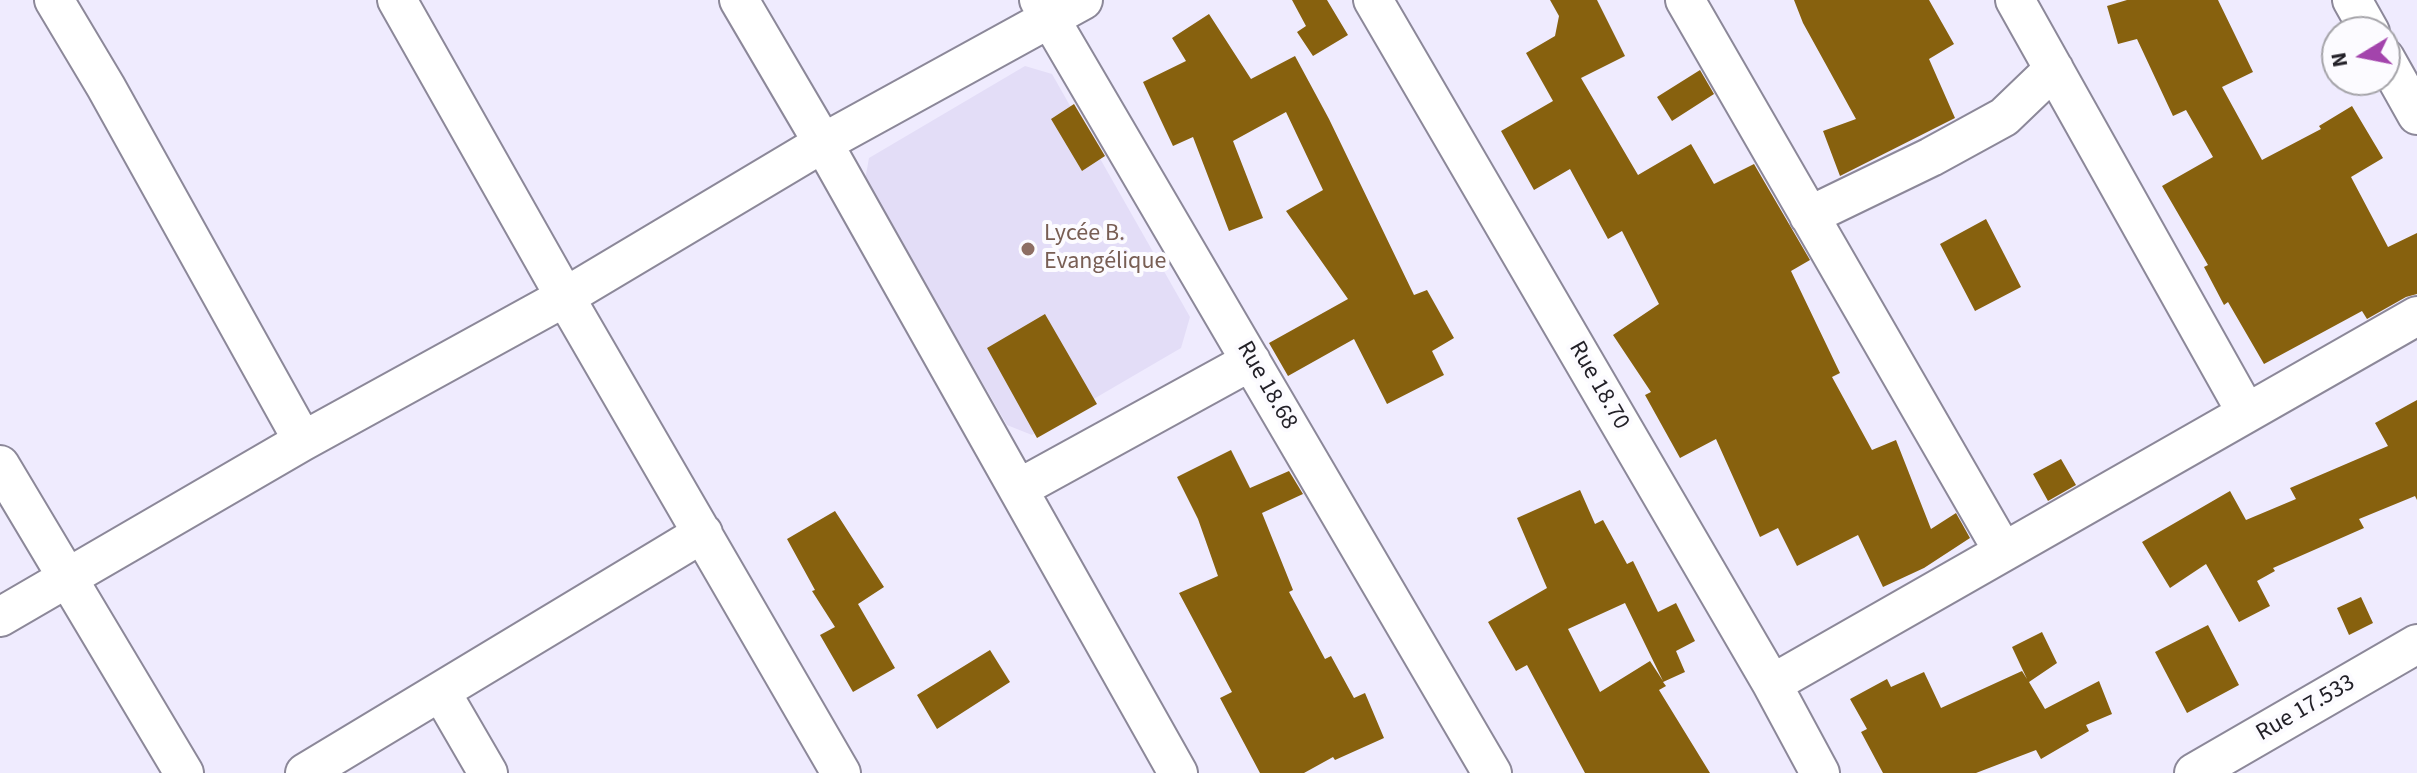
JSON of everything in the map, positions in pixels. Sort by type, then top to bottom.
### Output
[{"type":"street","points":[[54,0],[106,87],[303,441]]},
{"type":"street","points":[[397,0],[841,773]]},
{"type":"street","points":[[739,0],[823,143],[1178,773]]},
{"type":"street","points":[[0,617],[303,441],[565,297],[1044,10],[1083,0]]},
{"type":"street","name":"Rue 18.70","points":[[1373,0],[1772,684],[1820,773]]},
{"type":"street","points":[[1685,0],[2003,551]]},
{"type":"street","points":[[2015,0],[2246,412]]},
{"type":"street","name":"Rue 18.68","points":[[1044,10],[1492,773]]},
{"type":"street","points":[[1809,216],[1931,157],[2004,117],[2054,69]]},
{"type":"street","points":[[2401,86],[2417,115]]},
{"type":"street","points":[[1772,684],[2417,316]]},
{"type":"street","points":[[1018,489],[1251,361]]},
{"type":"street","points":[[0,465],[184,773]]},
{"type":"street","points":[[305,773],[703,533]]},
{"type":"street","name":"Rue 17.533","points":[[2194,773],[2417,644]]},
{"type":"street","points":[[441,692],[488,773]]},
{"type":"shaded area","points":[[1025,66],[1052,74],[1190,317],[1181,348],[1032,435],[1007,425],[865,180],[869,158]]},
{"type":"building","points":[[1292,0],[1327,0],[1348,35],[1313,56],[1297,32],[1306,26]]},
{"type":"building","points":[[1550,0],[1597,0],[1625,56],[1581,78],[1638,175],[1691,144],[1714,184],[1754,164],[1810,260],[1791,271],[1840,373],[1832,377],[1872,450],[1896,440],[1931,529],[1956,513],[1970,538],[1924,568],[1883,587],[1858,535],[1797,566],[1778,528],[1760,537],[1716,439],[1680,458],[1645,395],[1651,392],[1613,335],[1659,304],[1622,231],[1608,239],[1570,169],[1534,190],[1501,131],[1553,101],[1526,53],[1555,36],[1559,16]]},
{"type":"building","points":[[1794,0],[1929,0],[1954,44],[1929,59],[1955,118],[1840,176],[1823,131],[1856,119],[1803,23]]},
{"type":"building","points":[[2127,0],[2218,0],[2253,72],[2222,87],[2262,160],[2321,129],[2319,126],[2352,106],[2383,158],[2351,177],[2388,247],[2417,233],[2417,294],[2367,319],[2362,311],[2264,364],[2228,302],[2224,305],[2204,267],[2208,265],[2162,186],[2213,157],[2186,110],[2173,116],[2137,39],[2118,44],[2107,6]]},
{"type":"building","points":[[1209,14],[1251,79],[1295,56],[1414,295],[1427,290],[1454,338],[1432,351],[1444,375],[1387,404],[1354,339],[1288,376],[1269,343],[1348,299],[1286,211],[1323,190],[1286,112],[1233,141],[1263,218],[1229,231],[1193,137],[1173,146],[1143,82],[1186,61],[1172,38]]},
{"type":"building","points":[[1700,70],[1714,94],[1672,121],[1657,97]]},
{"type":"building","points":[[1074,104],[1105,156],[1082,171],[1051,119]]},
{"type":"building","points":[[1986,219],[2021,287],[1975,311],[1940,244]]},
{"type":"building","points":[[1045,314],[1097,404],[1037,438],[987,348]]},
{"type":"building","points":[[2417,400],[2417,500],[2415,496],[2359,519],[2364,528],[2273,568],[2275,571],[2257,581],[2270,606],[2239,622],[2206,564],[2170,588],[2142,542],[2230,491],[2246,520],[2296,499],[2290,488],[2388,446],[2375,423]]},
{"type":"building","points":[[1231,450],[1250,488],[1289,471],[1303,494],[1262,513],[1293,590],[1289,592],[1325,659],[1331,656],[1354,698],[1365,693],[1384,738],[1335,760],[1333,757],[1304,773],[1260,773],[1220,698],[1232,692],[1179,593],[1218,576],[1198,519],[1177,477]]},
{"type":"building","points":[[2061,459],[2076,485],[2048,501],[2033,474]]},
{"type":"building","points":[[1580,490],[1595,524],[1603,520],[1627,564],[1633,561],[1658,612],[1676,603],[1695,641],[1676,651],[1685,672],[1663,682],[1666,686],[1659,690],[1710,773],[1585,773],[1527,665],[1516,671],[1488,622],[1547,588],[1517,518]],"holes":[[[1625,603],[1663,681],[1650,661],[1600,692],[1568,629]]]},
{"type":"building","points":[[835,511],[884,587],[858,604],[895,668],[853,692],[820,635],[835,627],[812,591],[815,590],[787,539]]},
{"type":"building","points":[[2361,597],[2373,623],[2349,635],[2337,608]]},
{"type":"building","points":[[2208,625],[2239,685],[2187,713],[2155,652]]},
{"type":"building","points":[[2042,632],[2057,663],[2029,682],[2045,709],[2099,681],[2112,714],[2086,725],[2089,731],[2041,759],[2036,750],[1976,773],[1883,773],[1861,732],[1867,729],[1850,699],[1887,679],[1891,687],[1924,672],[1941,708],[2022,671],[2027,679],[2012,647]]},
{"type":"building","points":[[990,650],[1010,682],[937,729],[917,695]]},
{"type":"place","name":"Lycée B. Evangélique","points":[[1028,249]]}]
